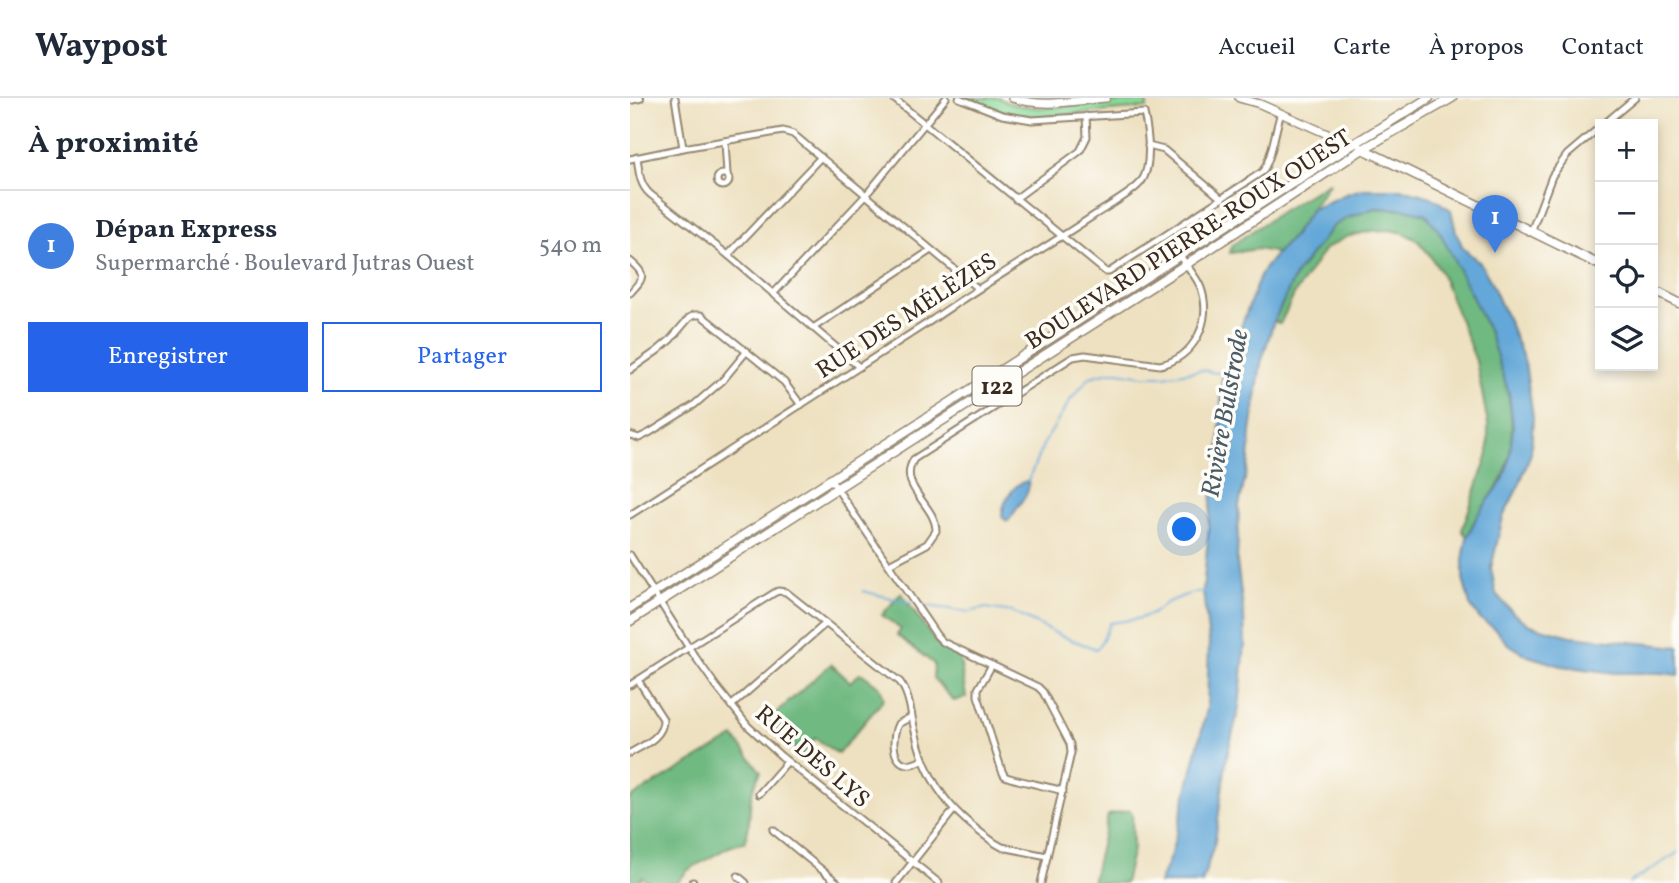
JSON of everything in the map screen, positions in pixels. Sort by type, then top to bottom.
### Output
[{"type":"main road","points":[[1012,98],[1048,104],[1106,98]]},
{"type":"main road","points":[[1239,98],[1260,104],[1363,149],[1595,263]]},
{"type":"main road","name":"BOULEVARD PIERRE-ROUX OUEST","points":[[630,608],[1429,98]]},
{"type":"main road","name":"BOULEVARD PIERRE-ROUX OUEST","points":[[630,621],[1363,149],[1452,98]]},
{"type":"main road","points":[[1658,292],[1678,299]]},
{"type":"street","points":[[630,100],[640,98]]},
{"type":"street","points":[[674,98],[683,148]]},
{"type":"street","points":[[893,98],[1062,237],[1109,272],[1266,169],[1281,113]]},
{"type":"street","points":[[773,294],[866,195],[946,98]]},
{"type":"street","points":[[958,98],[1015,118],[1032,120],[1086,116],[1087,137],[1080,151],[1015,199]]},
{"type":"street","points":[[1610,119],[1635,98]]},
{"type":"street","name":"RUE DES MÉLÈZES","points":[[630,515],[1136,187],[1142,181],[1147,167],[1148,146],[1144,113],[1086,116]]},
{"type":"street","points":[[858,366],[728,255],[644,188],[633,158],[783,131],[793,134],[977,288]]},
{"type":"street","points":[[1531,232],[1552,176],[1567,155],[1595,132]]},
{"type":"street","points":[[725,142],[727,174]]},
{"type":"street","points":[[1148,146],[1164,150],[1222,199]]},
{"type":"street","points":[[728,255],[821,157]]},
{"type":"street","points":[[813,328],[931,250]]},
{"type":"street","points":[[889,564],[927,544],[936,531],[935,520],[910,482],[910,469],[914,459],[1073,357],[1086,355],[1160,365],[1171,362],[1187,351],[1196,341],[1205,314],[1201,286],[1180,256]]},
{"type":"street","points":[[630,261],[641,270],[643,276],[630,293]]},
{"type":"street","points":[[630,370],[657,351],[694,315],[701,315],[784,382],[801,405]]},
{"type":"street","points":[[630,435],[639,438],[694,405],[723,380],[747,351]]},
{"type":"street","points":[[831,480],[937,636],[943,642],[1038,687],[1043,692],[1071,750],[1041,883]]},
{"type":"street","name":"RUE DES LYS","points":[[630,555],[689,648],[731,706],[763,741],[939,883]]},
{"type":"street","points":[[630,685],[778,590],[786,592],[900,682],[906,691],[922,760],[934,783],[954,810],[995,843],[1047,856]]},
{"type":"street","points":[[731,706],[825,624]]},
{"type":"street","points":[[992,665],[978,689],[978,696],[1002,771],[1005,776],[1013,779],[1063,791]]},
{"type":"street","points":[[630,753],[660,734],[664,725],[663,719],[638,680]]},
{"type":"street","points":[[911,717],[898,724],[895,730],[896,755],[906,764],[922,760]]},
{"type":"street","points":[[760,794],[787,762]]},
{"type":"street","points":[[896,883],[954,810]]},
{"type":"street","points":[[773,830],[838,883]]},
{"type":"street","points":[[738,876],[746,883]]},
{"type":"green space","points":[[965,98],[999,98],[1008,103],[1042,108],[1147,100],[1147,108],[1034,117],[1002,112]]},
{"type":"green space","points":[[1330,182],[1293,236],[1277,253],[1258,249],[1230,253],[1232,245]]},
{"type":"green space","points":[[1375,208],[1417,211],[1427,216],[1436,226],[1478,307],[1499,359],[1511,412],[1512,438],[1508,463],[1499,484],[1467,537],[1462,530],[1488,454],[1488,424],[1476,361],[1441,273],[1417,240],[1404,233],[1389,230],[1346,237],[1325,249],[1294,295],[1280,324],[1274,321],[1296,274],[1333,226]]},
{"type":"green space","points":[[901,593],[936,643],[959,654],[966,697],[954,701],[933,678],[934,664],[897,635],[901,629],[882,615]]},
{"type":"green space","points":[[831,664],[850,682],[861,673],[880,687],[884,699],[838,754],[815,738],[802,755],[766,722]]},
{"type":"green space","points":[[734,737],[761,772],[753,791],[745,842],[729,847],[688,870],[677,883],[650,883],[642,877],[637,883],[630,883],[630,798]]},
{"type":"green space","points":[[1130,810],[1133,849],[1125,883],[1092,883],[1108,815]]},
{"type":"water","name":"Rivière Bulstrode","points":[[1362,189],[1402,189],[1431,197],[1451,210],[1463,248],[1480,263],[1490,280],[1525,363],[1533,417],[1531,453],[1503,517],[1491,568],[1496,594],[1513,613],[1530,625],[1571,636],[1679,647],[1679,675],[1615,673],[1561,666],[1528,656],[1507,643],[1494,628],[1480,619],[1470,605],[1463,579],[1463,560],[1467,537],[1477,516],[1503,480],[1509,462],[1513,426],[1509,394],[1489,332],[1440,233],[1426,214],[1405,209],[1375,208],[1347,218],[1333,226],[1296,274],[1274,321],[1261,363],[1249,461],[1239,506],[1237,562],[1245,644],[1239,708],[1227,756],[1215,841],[1202,883],[1159,883],[1171,855],[1207,709],[1209,642],[1203,591],[1212,493],[1219,459],[1222,379],[1261,273],[1312,209]]},
{"type":"water","points":[[1028,481],[1026,495],[1007,521],[1002,517],[1007,500],[1018,485]]},
{"type":"waterway","name":"Rivière Bulstrode","points":[[1028,481],[1043,445],[1071,399],[1090,377],[1109,372],[1143,376],[1164,376],[1202,370],[1224,372]]},
{"type":"waterway","points":[[863,591],[911,603]]},
{"type":"waterway","points":[[921,605],[969,612],[986,608],[1012,612],[1096,649],[1110,623],[1152,614],[1166,603],[1203,591]]},
{"type":"waterway","points":[[1629,883],[1679,852]]},
{"type":"place","name":"Dépan Express","points":[[1495,253]]}]
